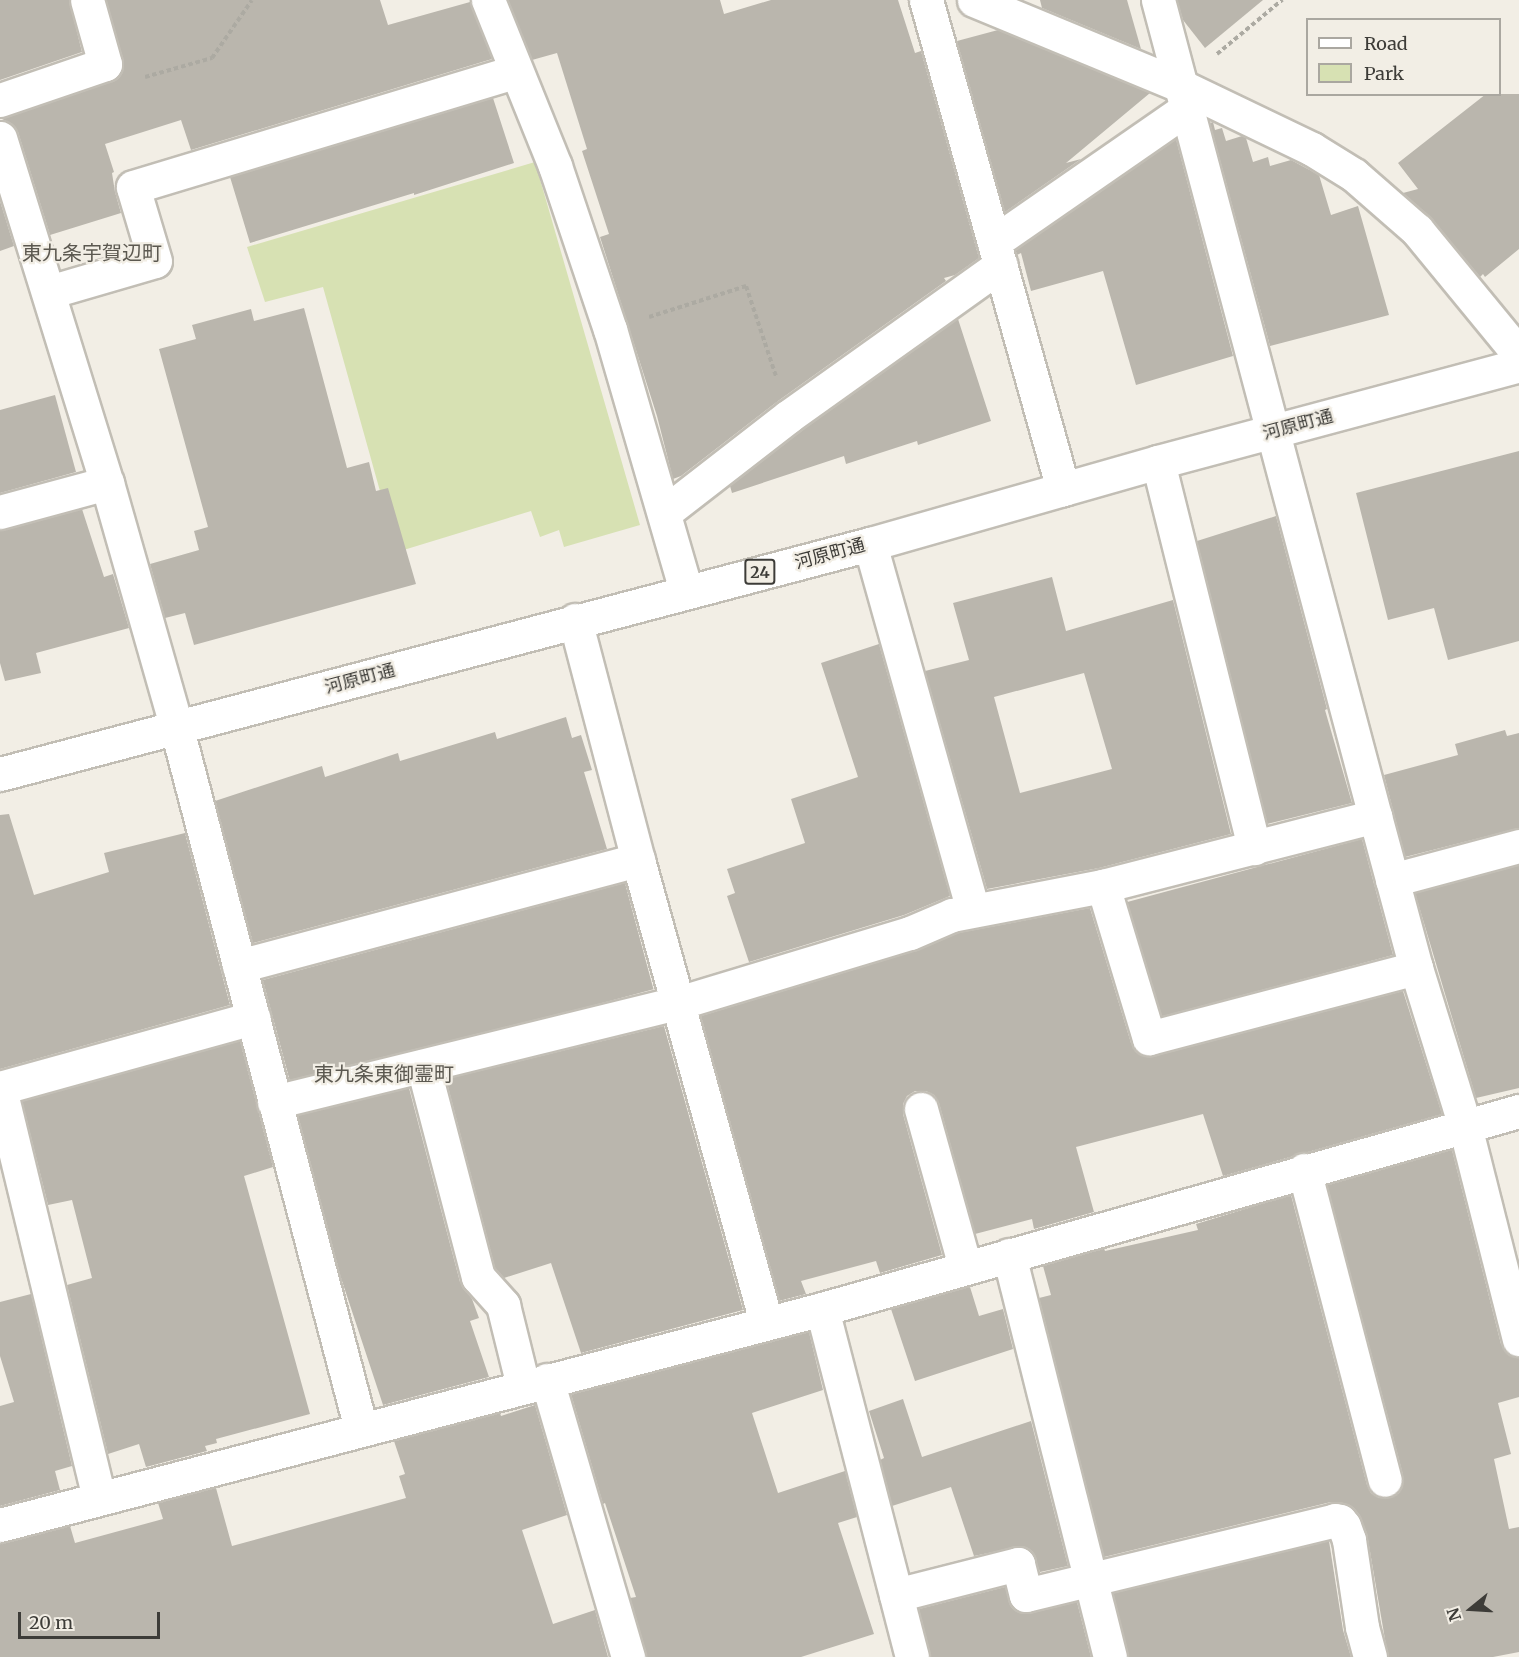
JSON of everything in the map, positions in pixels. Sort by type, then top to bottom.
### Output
[{"type":"main road","points":[[0,100],[105,64],[87,0]]},
{"type":"main road","points":[[488,0],[515,72],[555,166],[610,329],[686,591]]},
{"type":"main road","points":[[926,0],[1063,489]]},
{"type":"main road","points":[[974,0],[1183,97],[1312,149],[1354,175],[1417,230],[1519,354]]},
{"type":"main road","points":[[1158,0],[1392,880],[1416,968],[1465,1126],[1519,1339]]},
{"type":"main road","points":[[50,292],[155,261],[134,187],[515,72]]},
{"type":"main road","points":[[664,513],[998,254],[1183,97]]},
{"type":"main road","points":[[0,138],[50,292],[177,729],[361,1429]]},
{"type":"main road","name":"河原町通","points":[[0,774],[177,729],[575,620],[870,544],[1158,462],[1519,365]]},
{"type":"main road","points":[[1158,462],[1254,848]]},
{"type":"main road","points":[[0,512],[107,483]]},
{"type":"main road","points":[[870,544],[973,910]]},
{"type":"main road","points":[[575,620],[638,860],[766,1323]]},
{"type":"main road","points":[[274,1102],[678,1003],[910,933],[952,915],[1103,886],[1375,816]]},
{"type":"main road","points":[[1392,880],[1519,846]]},
{"type":"main road","points":[[238,966],[638,860]]},
{"type":"main road","points":[[1103,886],[1149,1038],[1416,968]]},
{"type":"main road","points":[[99,1498],[0,1088],[253,1018]]},
{"type":"main road","points":[[423,1066],[478,1277],[503,1305],[535,1383],[628,1657]]},
{"type":"main road","points":[[921,1109],[965,1267]]},
{"type":"main road","points":[[0,1526],[99,1498],[822,1309],[1304,1170],[1519,1111]]},
{"type":"main road","points":[[1304,1170],[1385,1480]]},
{"type":"main road","points":[[1009,1255],[1110,1657]]},
{"type":"main road","points":[[822,1309],[912,1657]]},
{"type":"main road","points":[[896,1595],[1018,1564],[1026,1595],[1323,1522],[1340,1521],[1349,1540],[1362,1627],[1370,1657]]},
{"type":"path","points":[[105,64],[116,85],[212,58],[252,0]]},
{"type":"path","points":[[1183,97],[1282,0]]},
{"type":"path","points":[[610,329],[746,286],[789,416]]},
{"type":"green space","points":[[535,162],[640,525],[564,547],[559,530],[540,537],[531,511],[397,552],[323,287],[265,302],[247,247]]},
{"type":"building","points":[[0,0],[69,0],[82,52],[0,80]]},
{"type":"building","points":[[106,0],[380,0],[388,25],[470,2],[492,59],[191,150],[181,120],[105,144],[114,172],[112,173],[115,192],[121,213],[50,235],[18,132],[12,124],[0,118],[118,77],[123,69],[123,59]]},
{"type":"building","points":[[508,0],[720,0],[724,14],[771,0],[898,0],[915,53],[921,51],[979,258],[955,275],[944,278],[946,281],[778,401],[681,476],[673,479],[657,416],[600,237],[609,234],[582,151],[587,149],[557,53],[532,60]]},
{"type":"building","points":[[1040,0],[1127,0],[1141,49],[1042,8]]},
{"type":"building","points":[[1177,0],[1263,0],[1205,48],[1183,20]]},
{"type":"building","points":[[998,30],[1150,93],[1066,163],[1081,159],[1005,212],[957,41]]},
{"type":"building","points":[[1519,94],[1519,249],[1485,277],[1483,274],[1480,277],[1431,218],[1403,193],[1418,189],[1398,163],[1483,96]]},
{"type":"building","points":[[493,98],[514,163],[250,243],[230,177]]},
{"type":"building","points":[[1213,122],[1215,130],[1222,128],[1226,141],[1242,136],[1246,138],[1253,162],[1268,157],[1270,166],[1291,160],[1319,175],[1331,215],[1358,206],[1389,315],[1270,346],[1210,123]]},
{"type":"building","points":[[1176,139],[1233,356],[1136,385],[1103,271],[1031,291],[1021,253],[1017,255],[1015,250]]},
{"type":"building","points":[[0,201],[14,246],[0,251]]},
{"type":"building","points":[[304,308],[347,468],[369,462],[376,491],[388,488],[416,584],[194,645],[185,613],[165,618],[150,564],[199,550],[194,531],[208,527],[159,349],[196,339],[192,325],[251,309],[254,321]]},
{"type":"building","points":[[958,319],[991,421],[918,445],[917,441],[846,464],[844,456],[732,493],[730,486],[800,431]]},
{"type":"building","points":[[55,395],[76,472],[0,493],[0,410]]},
{"type":"building","points":[[1519,451],[1519,641],[1448,660],[1434,608],[1388,620],[1356,493]]},
{"type":"building","points":[[82,509],[104,577],[113,574],[129,628],[36,653],[41,673],[5,681],[0,663],[0,530]]},
{"type":"building","points":[[1276,516],[1327,709],[1325,710],[1352,803],[1267,824],[1197,541]]},
{"type":"building","points":[[1052,577],[1066,631],[1173,600],[1231,834],[1099,868],[987,889],[925,671],[969,660],[953,603]],"holes":[[[1084,673],[1112,769],[1020,793],[994,697]]]},
{"type":"building","points":[[879,644],[950,896],[904,915],[749,962],[727,896],[735,893],[727,869],[805,843],[791,799],[858,777],[821,663]]},
{"type":"building","points":[[566,717],[572,738],[581,735],[592,770],[584,772],[607,849],[253,943],[215,801],[322,766],[325,777],[398,753],[400,761],[495,732],[497,739]]},
{"type":"building","points":[[1505,730],[1507,736],[1519,733],[1519,828],[1405,857],[1384,775],[1458,755],[1455,744]]},
{"type":"building","points":[[9,814],[34,895],[109,872],[104,853],[185,833],[230,1005],[0,1069],[0,815]]},
{"type":"building","points":[[1362,839],[1393,955],[1158,1018],[1127,902]]},
{"type":"building","points":[[1519,865],[1519,1088],[1476,1098],[1415,893]]},
{"type":"building","points":[[625,883],[653,989],[291,1086],[263,980]]},
{"type":"building","points":[[1090,908],[1131,1043],[1136,1052],[1145,1056],[1154,1056],[1403,991],[1442,1114],[1223,1176],[1203,1114],[1076,1147],[1094,1212],[1034,1229],[1032,1219],[975,1234],[939,1103],[934,1095],[926,1091],[915,1091],[907,1096],[903,1104],[903,1114],[942,1255],[880,1273],[876,1261],[801,1281],[806,1294],[779,1301],[701,1016],[915,951],[958,933]]},
{"type":"building","points":[[664,1026],[743,1310],[581,1353],[551,1263],[504,1278],[495,1268],[446,1079]]},
{"type":"building","points":[[240,1041],[273,1167],[244,1176],[310,1414],[216,1439],[217,1443],[205,1446],[207,1451],[146,1467],[139,1444],[108,1454],[67,1285],[92,1278],[72,1200],[48,1205],[22,1101]]},
{"type":"building","points":[[409,1088],[460,1282],[472,1299],[479,1318],[470,1321],[489,1377],[383,1405],[341,1278],[298,1115]]},
{"type":"building","points":[[1452,1150],[1501,1344],[1506,1352],[1519,1357],[1519,1397],[1498,1403],[1511,1454],[1494,1459],[1509,1529],[1519,1527],[1519,1652],[1493,1657],[1388,1657],[1367,1534],[1359,1514],[1344,1503],[1331,1502],[1104,1557],[1039,1298],[1051,1295],[1043,1266],[1104,1248],[1105,1251],[1198,1230],[1196,1224],[1291,1195],[1367,1485],[1371,1493],[1379,1498],[1390,1498],[1399,1493],[1403,1486],[1403,1475],[1327,1185]]},
{"type":"building","points":[[970,1287],[979,1316],[1003,1309],[1013,1349],[915,1381],[891,1309]]},
{"type":"building","points":[[31,1294],[72,1466],[55,1471],[60,1490],[0,1506],[0,1406],[14,1402],[0,1356],[0,1302]]},
{"type":"building","points":[[809,1332],[823,1390],[752,1413],[778,1493],[845,1471],[857,1517],[838,1523],[874,1634],[801,1657],[646,1657],[630,1598],[636,1597],[605,1503],[603,1504],[571,1394]]},
{"type":"building","points":[[903,1399],[922,1457],[1031,1421],[1068,1566],[1040,1572],[1032,1551],[1022,1546],[974,1556],[951,1487],[892,1506],[880,1460],[884,1458],[869,1411]]},
{"type":"building","points":[[535,1405],[567,1515],[522,1530],[553,1624],[595,1610],[608,1657],[0,1657],[0,1543],[70,1526],[75,1543],[163,1519],[158,1503],[216,1488],[232,1546],[406,1498],[399,1476],[405,1474],[394,1441],[500,1413],[501,1416]]},
{"type":"building","points":[[1329,1541],[1343,1630],[1351,1657],[1128,1657],[1113,1593]]},
{"type":"building","points":[[1005,1587],[1012,1608],[1021,1613],[1077,1602],[1091,1657],[930,1657],[919,1609]]},
{"type":"district","name":"東九条宇賀辺町","points":[[92,252]]},
{"type":"district","name":"東九条東御霊町","points":[[384,1073]]}]
